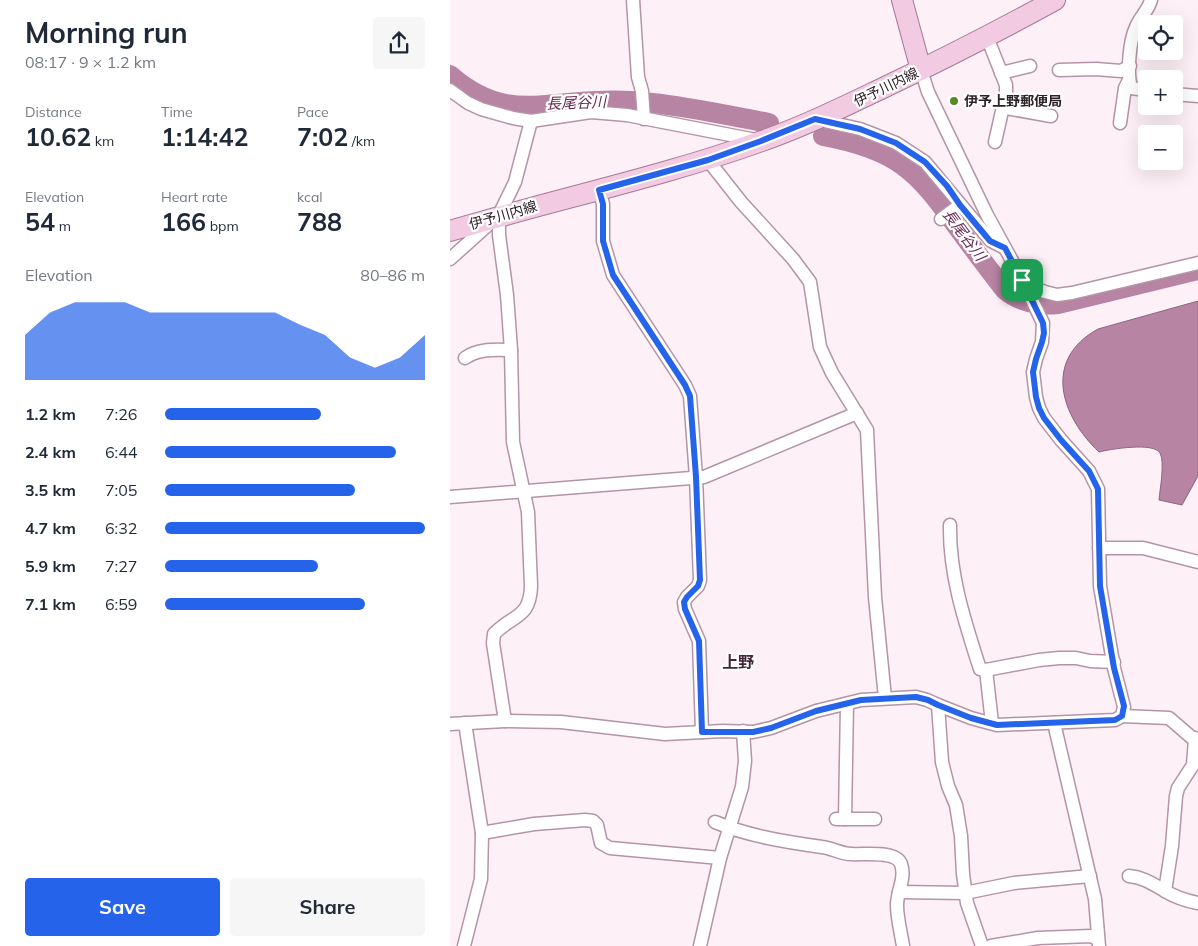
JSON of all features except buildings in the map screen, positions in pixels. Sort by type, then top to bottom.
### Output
[{"type":"main road","points":[[902,0],[921,70]]},
{"type":"main road","name":"伊予川内線","points":[[450,230],[708,160],[761,141],[815,119],[921,70],[1055,0]]},
{"type":"street","points":[[633,0],[638,77],[642,91],[644,115]]},
{"type":"street","points":[[1138,89],[1131,88],[1129,80],[1133,33],[1152,0]]},
{"type":"street","points":[[986,37],[1006,85],[1006,108],[1002,111],[995,142]]},
{"type":"street","points":[[1001,73],[1030,66]]},
{"type":"street","points":[[1059,70],[1096,69],[1121,71],[1130,66]]},
{"type":"street","points":[[921,70],[928,92],[986,215],[1043,323],[1044,333],[1033,372],[1036,397],[1044,418],[1089,471],[1098,489],[1100,586],[1124,706],[1122,716]]},
{"type":"street","points":[[1120,123],[1125,88],[1129,80]]},
{"type":"street","points":[[450,90],[481,109],[513,118],[531,120],[591,112],[644,115],[761,141]]},
{"type":"street","points":[[1183,95],[1198,96]]},
{"type":"street","points":[[1006,108],[1052,116]]},
{"type":"street","points":[[815,119],[860,129],[896,143],[925,162],[947,186],[990,241],[1005,248]]},
{"type":"street","points":[[450,259],[498,216],[514,182],[531,120]]},
{"type":"street","points":[[708,160],[741,202],[793,259],[810,282],[820,347],[832,372],[867,430],[875,597],[886,698]]},
{"type":"street","points":[[599,190],[603,204],[603,241],[613,275],[685,385],[690,396],[696,477],[700,580],[698,586],[684,602],[685,609],[699,641],[702,732]]},
{"type":"street","points":[[941,219],[960,205]]},
{"type":"street","points":[[498,216],[511,350],[513,442],[528,512],[530,596],[528,605],[523,613],[501,627],[494,634],[493,643],[505,721]]},
{"type":"street","points":[[1022,280],[1034,288],[1045,292],[1057,294],[1072,293],[1198,262]]},
{"type":"street","points":[[465,358],[485,350],[511,350]]},
{"type":"street","points":[[450,497],[704,476],[857,413]]},
{"type":"street","points":[[950,526],[951,552],[960,608],[980,669],[986,670],[1059,658],[1114,662]]},
{"type":"street","points":[[1099,548],[1143,548],[1198,562]]},
{"type":"street","points":[[986,670],[992,723]]},
{"type":"street","points":[[450,724],[505,721],[561,722],[665,734],[753,732],[771,728],[816,711],[861,700],[916,697],[971,718],[997,725],[1115,720],[1122,716],[1169,718],[1190,737],[1197,739],[1193,765],[1178,788],[1176,796],[1172,846],[1165,891]]},
{"type":"street","points":[[847,704],[841,819],[875,819]]},
{"type":"street","points":[[938,705],[942,762],[948,786],[956,805],[961,836],[965,893],[974,926],[982,946]]},
{"type":"street","points":[[464,946],[481,880],[482,833],[465,723]]},
{"type":"street","points":[[1054,723],[1090,876],[1097,916],[1098,943]]},
{"type":"street","points":[[700,946],[720,858],[742,787],[744,761],[743,731]]},
{"type":"street","points":[[482,833],[534,824],[585,820],[593,821],[597,824],[601,843],[610,848],[720,858]]},
{"type":"street","points":[[715,822],[729,828],[799,845],[824,847],[850,854],[890,855],[897,858],[901,862],[902,886],[897,905],[903,946]]},
{"type":"street","points":[[900,892],[965,893],[1014,883],[1090,876]]},
{"type":"street","points":[[1129,876],[1138,877],[1189,902],[1198,903]]},
{"type":"street","points":[[991,946],[1038,938],[1091,936],[1098,943]]},
{"type":"shaded area","points":[[1198,301],[1198,476],[1182,505],[1159,500],[1162,463],[1160,453],[1156,450],[1132,447],[1099,452],[1086,438],[1075,422],[1067,405],[1063,389],[1064,372],[1069,356],[1080,342],[1098,329]]},
{"type":"waterway","name":"長尾谷川","points":[[450,75],[469,89],[486,98],[504,104],[539,106],[577,102],[639,102],[681,107],[769,123]]},
{"type":"waterway","name":"長尾谷川","points":[[823,136],[854,143],[884,154],[911,172],[934,196],[1005,290],[1017,298],[1037,304],[1058,304],[1198,270]]},
{"type":"place","name":"伊予上野郵便局","points":[[954,101]]},
{"type":"district","name":"上野","points":[[738,662]]},
{"type":"route","points":[[815,119],[860,129],[896,143],[925,162],[947,186],[990,241],[1005,248],[1022,280],[1043,323],[1044,333],[1033,372],[1039,408],[1044,418],[1061,440],[1089,471],[1098,489],[1100,586],[1114,668],[1124,706],[1122,716],[1115,720],[997,725],[971,718],[916,697],[886,698],[861,700],[816,711],[771,728],[753,732],[702,732],[700,648],[684,602],[698,586],[700,580],[696,477],[690,396],[685,385],[613,275],[603,241],[603,204],[599,190],[708,160],[815,119]]}]
